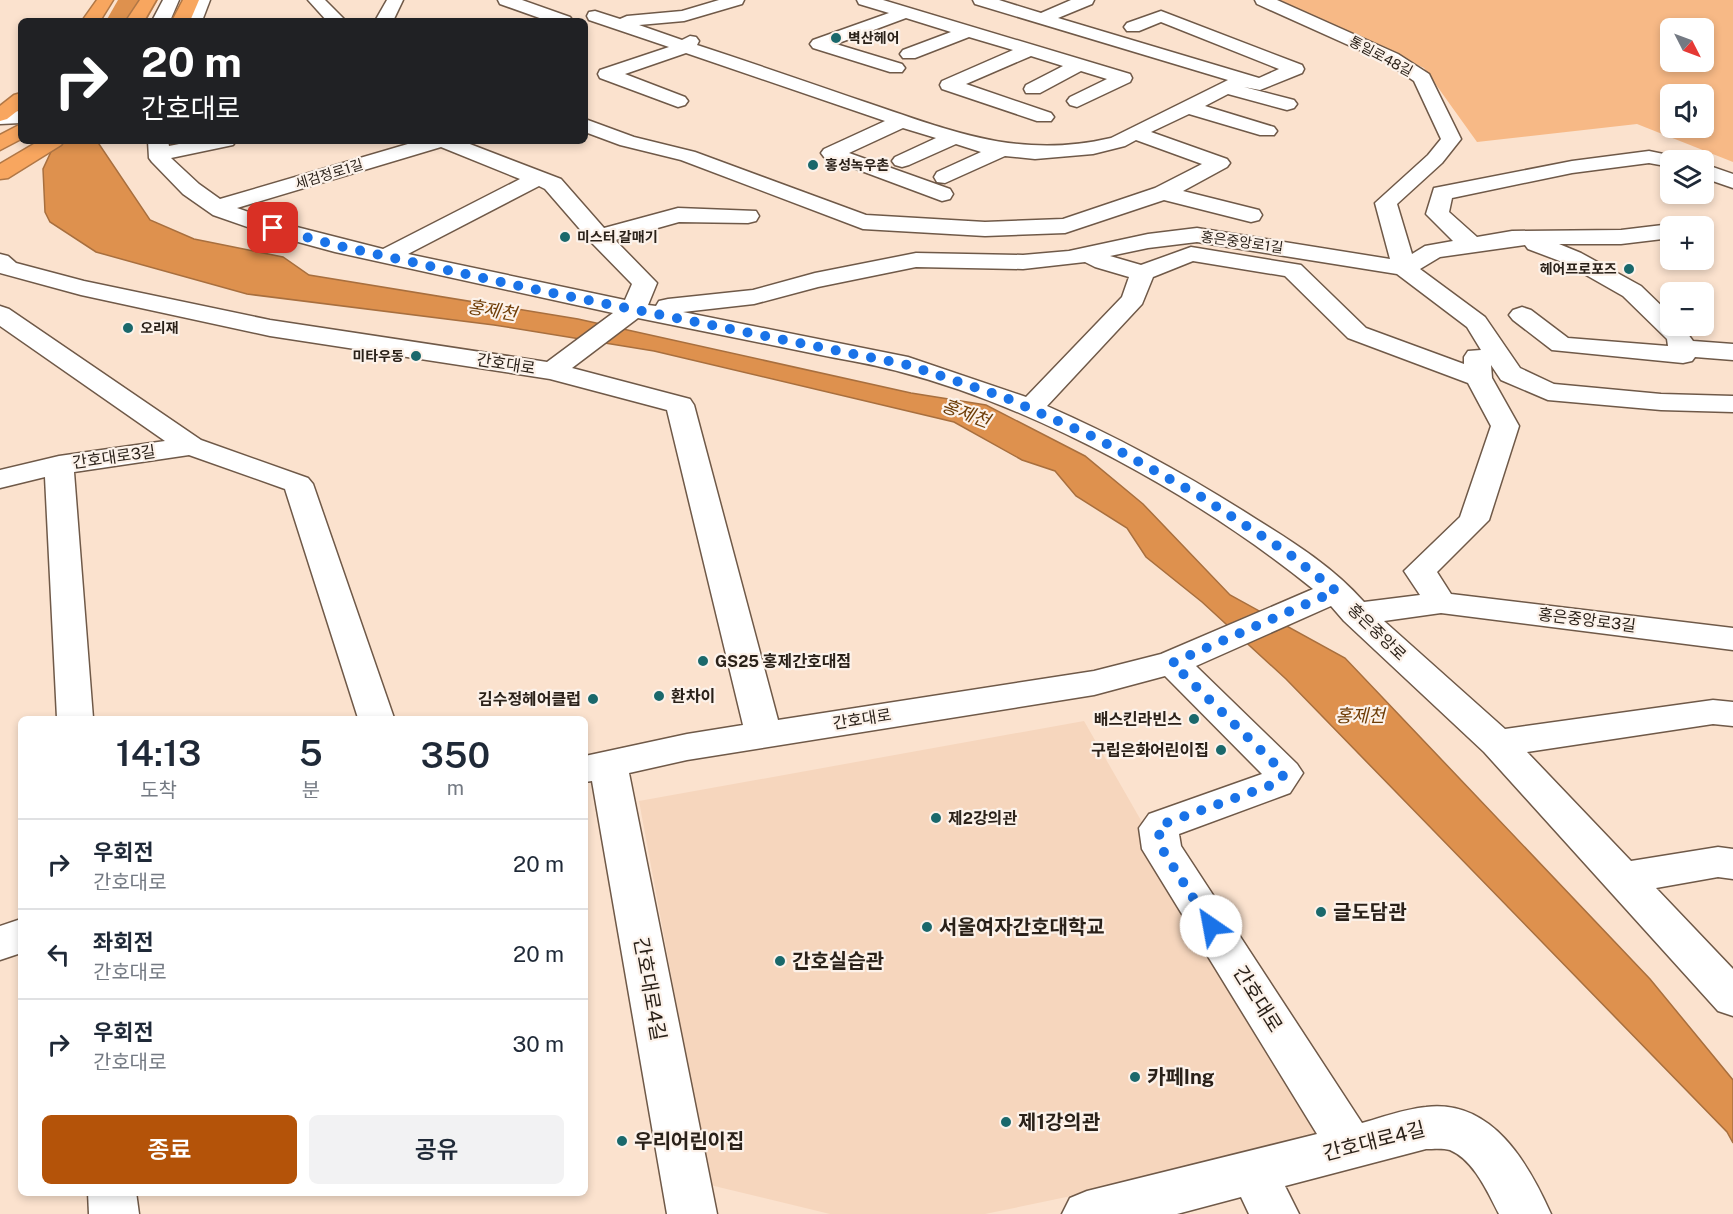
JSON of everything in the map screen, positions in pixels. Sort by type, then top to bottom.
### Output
[{"type":"highway","points":[[93,18],[105,0]]},
{"type":"highway","points":[[137,18],[148,0]]},
{"type":"highway","points":[[182,18],[191,0]]},
{"type":"highway","points":[[0,144],[18,105]]},
{"type":"highway","points":[[0,173],[49,144]]},
{"type":"street","points":[[162,18],[171,0]]},
{"type":"street","points":[[194,18],[202,0]]},
{"type":"street","points":[[316,0],[334,18]]},
{"type":"street","points":[[386,18],[395,0]]},
{"type":"street","points":[[506,0],[556,18]]},
{"type":"street","points":[[598,21],[678,19],[736,0]]},
{"type":"street","points":[[865,0],[1123,78],[1077,101]]},
{"type":"street","points":[[981,0],[1042,18],[1236,84],[1287,104]]},
{"type":"street","points":[[1042,18],[1086,0]]},
{"type":"street","name":"통일로48길","points":[[1263,0],[1392,58],[1422,78],[1451,139],[1435,159],[1386,203],[1404,268]]},
{"type":"street","points":[[645,3],[678,19],[689,29],[693,37],[687,47],[607,74],[678,101]]},
{"type":"street","points":[[896,68],[819,44],[906,12]]},
{"type":"street","points":[[598,21],[687,47],[902,121],[991,148],[1035,153],[1093,148],[1118,142],[1236,84],[1260,84],[1295,69],[1161,16],[1133,27]]},
{"type":"street","points":[[909,54],[968,31]]},
{"type":"street","points":[[1183,46],[1208,34]]},
{"type":"street","points":[[1211,56],[1235,45]]},
{"type":"street","points":[[1029,50],[949,85],[1044,117]]},
{"type":"street","points":[[686,68],[716,57]]},
{"type":"street","points":[[1033,90],[1079,65]]},
{"type":"street","points":[[848,102],[875,90]]},
{"type":"street","points":[[1187,107],[1267,131]]},
{"type":"street","points":[[902,121],[831,153],[943,185],[1003,149]]},
{"type":"street","points":[[588,126],[627,141],[688,156],[863,222],[985,229],[1065,226],[1163,193],[1220,163],[1134,133]]},
{"type":"street","points":[[902,161],[955,137]]},
{"type":"street","points":[[159,147],[192,144]]},
{"type":"street","name":"세검정로1길","points":[[218,207],[432,144]]},
{"type":"street","name":"세검정로1길","points":[[449,144],[553,184],[599,237],[645,283],[634,309]]},
{"type":"street","name":"홍은중앙로","points":[[159,147],[159,158],[191,189],[218,207],[273,228],[387,256],[908,365],[1004,397],[1096,438],[1200,496],[1288,553],[1497,743],[1733,998]]},
{"type":"street","points":[[1472,245],[1437,214],[1442,193],[1572,166],[1649,157],[1660,159]]},
{"type":"street","points":[[1714,174],[1733,182]]},
{"type":"street","points":[[387,256],[536,179]]},
{"type":"street","points":[[1046,226],[1116,186]]},
{"type":"street","points":[[1163,193],[1251,214]]},
{"type":"street","points":[[599,237],[678,215],[748,216]]},
{"type":"street","points":[[930,226],[943,261]]},
{"type":"street","points":[[1404,268],[1433,251],[1520,238],[1621,237],[1660,232]]},
{"type":"street","name":"홍은중앙로1길","points":[[634,309],[754,297],[815,280],[916,260],[1023,262],[1069,258],[1148,241],[1197,235],[1404,268],[1476,322],[1510,374],[1548,392],[1661,402],[1733,404]]},
{"type":"street","points":[[1520,238],[1573,258],[1632,291],[1679,337],[1683,354],[1561,345],[1522,315]]},
{"type":"street","points":[[1089,254],[1103,262],[1142,273],[1191,254],[1293,270],[1357,333],[1479,378]]},
{"type":"street","name":"간호대로","points":[[0,261],[8,268],[81,288],[270,328],[552,371],[680,405],[764,735]]},
{"type":"street","points":[[1030,408],[1133,299],[1142,273]]},
{"type":"street","points":[[552,371],[634,309]]},
{"type":"street","name":"간호대로3길","points":[[0,314],[191,446]]},
{"type":"street","points":[[1441,603],[1420,571],[1474,520],[1505,426],[1479,378],[1476,322]]},
{"type":"street","points":[[1682,348],[1733,352]]},
{"type":"street","points":[[191,446],[298,484],[375,716]]},
{"type":"street","name":"간호대로3길","points":[[75,716],[59,465],[191,446]]},
{"type":"street","points":[[0,479],[59,465]]},
{"type":"street","name":"간호대로","points":[[597,766],[764,735],[1094,683],[1175,661],[1338,600]]},
{"type":"street","name":"홍은중앙로3길","points":[[1338,600],[1441,603],[1733,639]]},
{"type":"street","name":"간호대로","points":[[1175,661],[1284,773],[1277,783],[1163,824],[1158,828],[1162,849],[1350,1146]]},
{"type":"street","points":[[1497,743],[1713,712],[1733,714]]},
{"type":"street","name":"간호대로4길","points":[[597,766],[692,1214]]},
{"type":"street","points":[[1622,878],[1718,862],[1733,864]]},
{"type":"street","points":[[0,943],[18,937]]},
{"type":"street","name":"간호대로4길","points":[[1087,1214],[1350,1146],[1441,1126],[1457,1129],[1472,1136],[1485,1147],[1526,1214]]},
{"type":"street","points":[[1253,1172],[1274,1214]]},
{"type":"street","points":[[112,1196],[114,1214]]},
{"type":"shaded area","points":[[1277,0],[1733,0],[1733,162],[1714,154],[1714,150],[1703,150],[1672,138],[1714,138],[1714,84],[1660,84],[1660,133],[1637,124],[1477,142],[1424,68]]},
{"type":"shaded area","points":[[1084,721],[1326,1143],[985,1214],[830,1214],[710,1185],[639,801]]},
{"type":"water","points":[[55,144],[99,144],[150,220],[194,239],[283,257],[309,275],[578,319],[911,393],[986,405],[1085,456],[1143,504],[1230,595],[1345,658],[1650,979],[1733,1080],[1733,1143],[1727,1132],[1286,679],[1202,602],[1146,557],[1127,528],[1076,496],[1055,471],[1022,460],[954,422],[654,351],[494,325],[247,294],[96,252],[50,222],[45,212],[43,169]]},
{"type":"pier","points":[[110,0],[141,0],[132,18],[103,18]]},
{"type":"waterway","name":"홍제천","points":[[128,18],[138,0]]},
{"type":"place","name":"벽산헤어","points":[[836,38]]},
{"type":"place","name":"홍성녹우촌","points":[[813,165]]},
{"type":"place","name":"미스터 갈매기","points":[[565,237]]},
{"type":"place","name":"헤어프로포즈","points":[[1629,269]]},
{"type":"place","name":"오리재","points":[[128,328]]},
{"type":"place","name":"미타우동","points":[[416,356]]},
{"type":"place","name":"GS25 홍제간호대점","points":[[703,661]]},
{"type":"place","name":"환차이","points":[[659,696]]},
{"type":"place","name":"김수정헤어클럽","points":[[593,699]]},
{"type":"place","name":"배스킨라빈스","points":[[1194,719]]},
{"type":"place","name":"구립은화어린이집","points":[[1221,750]]},
{"type":"place","name":"제2강의관","points":[[936,818]]},
{"type":"place","name":"글도담관","points":[[1321,912]]},
{"type":"place","name":"서울여자간호대학교","points":[[927,927]]},
{"type":"place","name":"간호실습관","points":[[780,961]]},
{"type":"place","name":"카페Ing","points":[[1135,1077]]},
{"type":"place","name":"제1강의관","points":[[1006,1122]]},
{"type":"place","name":"우리어린이집","points":[[622,1141]]},
{"type":"route","points":[[273,228],[335,245],[528,288],[908,365],[1004,397],[1096,438],[1200,496],[1288,553],[1336,591],[1172,663],[1284,773],[1277,783],[1163,824],[1158,828],[1162,849],[1211,926]]}]
